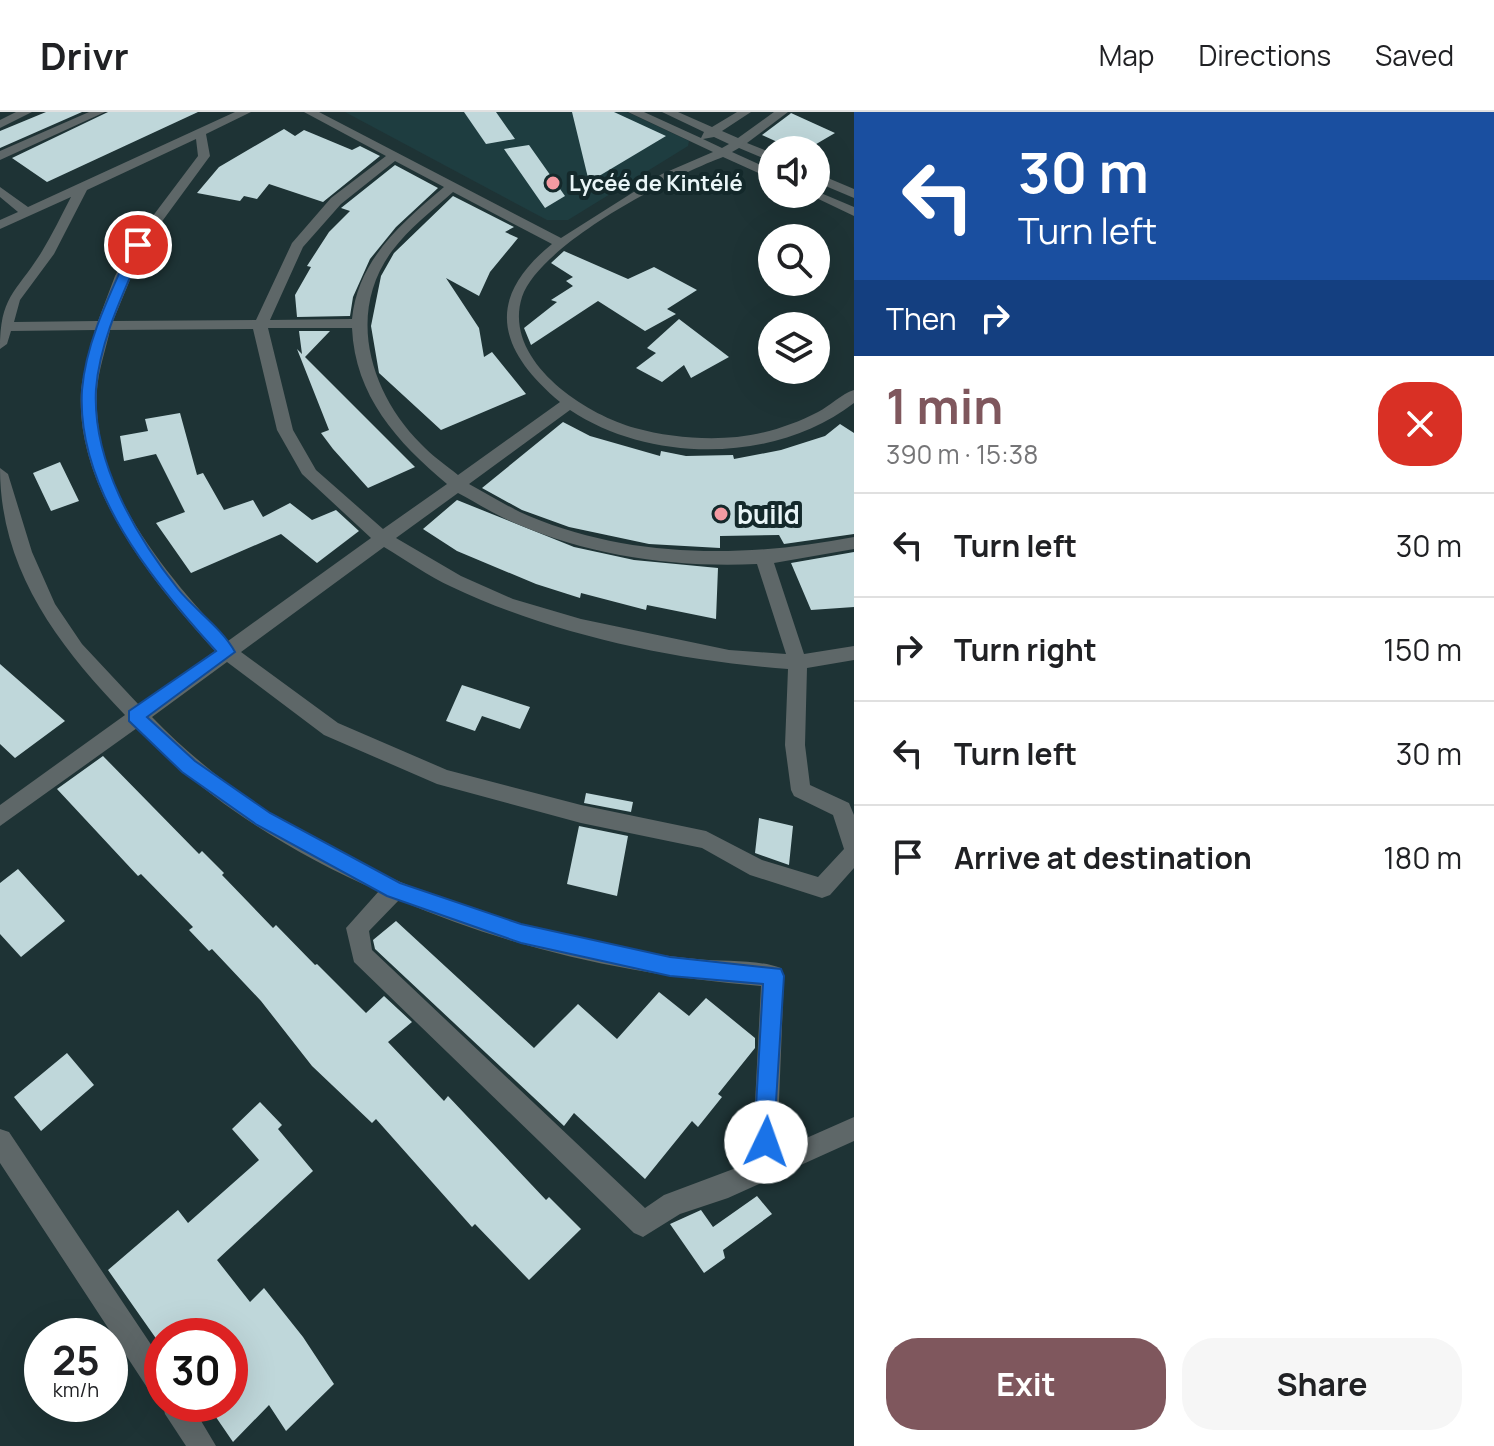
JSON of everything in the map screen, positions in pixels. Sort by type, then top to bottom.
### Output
[{"type":"street","points":[[0,124],[26,112]]},
{"type":"street","points":[[0,156],[99,112]]},
{"type":"street","points":[[0,225],[245,112]]},
{"type":"street","points":[[310,112],[562,244]]},
{"type":"street","points":[[634,112],[758,168]]},
{"type":"street","points":[[668,112],[758,152]]},
{"type":"street","points":[[682,167],[698,142],[745,112]]},
{"type":"street","points":[[782,112],[723,152],[682,167],[562,244],[527,275],[511,323],[522,356],[568,404],[608,425],[671,440],[722,444],[766,437],[851,403]]},
{"type":"street","points":[[200,134],[204,156],[138,245],[104,325],[89,390],[94,440],[112,496],[128,527],[173,593],[227,652],[331,729],[444,778],[581,814],[706,840],[757,868],[822,888],[854,851],[842,809],[801,790],[795,745],[798,662],[764,559]]},
{"type":"street","points":[[394,156],[336,201],[297,246],[260,326],[285,430],[310,474],[382,538],[455,581],[508,604],[581,626],[729,657],[798,662],[854,653]]},
{"type":"street","points":[[830,183],[854,194]]},
{"type":"street","points":[[453,186],[400,233],[379,260],[357,323],[358,345],[368,379],[390,422],[455,485],[525,520],[642,553],[689,559],[764,559],[854,543]]},
{"type":"street","points":[[0,344],[5,327],[6,303],[47,254],[81,190]]},
{"type":"street","points":[[0,191],[28,213]]},
{"type":"street","points":[[830,201],[854,212]]},
{"type":"street","points":[[5,327],[357,323]]},
{"type":"street","points":[[0,817],[568,404]]},
{"type":"street","points":[[0,474],[9,548],[59,627],[135,716],[188,766],[263,819],[394,890],[521,934],[670,967],[773,976],[764,1169]]},
{"type":"street","points":[[394,890],[357,928],[362,955],[643,1224],[673,1204],[764,1169],[854,1129]]},
{"type":"street","points":[[0,1141],[144,1358]]},
{"type":"street","points":[[187,1422],[202,1446]]},
{"type":"shaded area","name":"Lycéé de Kintélé","points":[[345,112],[627,112],[689,141],[688,146],[568,220],[547,220]]},
{"type":"building","points":[[46,112],[82,112],[0,148],[0,131]]},
{"type":"building","points":[[108,112],[198,112],[47,182],[12,158]]},
{"type":"building","points":[[464,112],[496,112],[515,139],[486,144]]},
{"type":"building","points":[[572,112],[614,112],[666,136],[589,182]]},
{"type":"building","points":[[791,113],[835,133],[830,136],[762,135]]},
{"type":"building","points":[[284,129],[295,136],[304,130],[352,150],[360,146],[380,156],[323,202],[269,184],[257,199],[244,196],[240,201],[197,193],[219,167]]},
{"type":"building","points":[[529,145],[565,196],[545,208],[504,149]]},
{"type":"building","points":[[395,165],[438,188],[396,227],[370,259],[353,297],[350,316],[297,317],[295,295],[311,267],[307,266],[329,232],[350,211],[341,208]]},
{"type":"building","points":[[453,196],[514,227],[505,232],[518,238],[490,272],[479,296],[446,278],[479,328],[484,357],[492,352],[526,394],[441,430],[379,373],[371,326],[381,276],[394,253]]},
{"type":"building","points":[[564,251],[628,279],[654,267],[697,290],[667,309],[676,314],[645,331],[598,301],[531,345],[524,328],[557,302],[551,300],[573,286],[566,281],[573,277],[551,263]]},
{"type":"building","points":[[679,319],[729,357],[691,378],[684,365],[662,382],[636,368],[656,353],[647,348]]},
{"type":"building","points":[[299,331],[330,331],[305,357],[415,467],[368,488],[333,449],[321,433],[329,430],[297,349],[302,354]]},
{"type":"building","points":[[180,413],[197,475],[203,473],[224,510],[253,500],[263,517],[290,503],[312,520],[336,510],[359,531],[317,563],[281,534],[191,573],[156,523],[185,512],[156,454],[124,461],[120,436],[148,431],[145,419]]},
{"type":"building","points":[[563,422],[590,436],[660,456],[661,451],[686,456],[733,455],[734,459],[781,450],[825,436],[840,424],[854,433],[854,534],[784,544],[779,535],[720,536],[720,548],[649,544],[569,527],[522,510],[482,488]]},
{"type":"building","points":[[60,462],[79,501],[51,511],[33,473]]},
{"type":"building","points":[[457,500],[574,547],[634,560],[718,568],[716,619],[647,605],[646,610],[581,593],[580,598],[536,584],[457,551],[423,529]]},
{"type":"building","points":[[854,552],[854,607],[811,610],[791,563]]},
{"type":"building","points":[[0,664],[65,721],[15,758],[0,744]]},
{"type":"building","points":[[462,685],[530,707],[520,729],[482,716],[475,731],[446,721]]},
{"type":"building","points":[[103,756],[199,854],[202,851],[224,873],[222,875],[273,928],[276,925],[366,1013],[384,996],[412,1022],[388,1042],[444,1101],[448,1096],[546,1200],[549,1197],[581,1229],[529,1280],[475,1224],[472,1227],[376,1119],[372,1123],[312,1066],[261,1001],[212,949],[209,951],[189,930],[193,927],[141,874],[138,876],[57,789]]},
{"type":"building","points":[[586,793],[633,802],[631,812],[584,803]]},
{"type":"building","points":[[759,818],[793,826],[789,865],[755,853]]},
{"type":"building","points":[[579,826],[628,836],[617,896],[567,884]]},
{"type":"building","points":[[18,869],[65,921],[21,957],[0,934],[0,883]]},
{"type":"building","points":[[396,921],[534,1048],[578,1004],[617,1039],[659,992],[689,1016],[706,998],[755,1038],[755,1048],[718,1094],[722,1097],[698,1127],[692,1121],[645,1179],[574,1113],[564,1126],[375,949],[373,940]]},
{"type":"building","points":[[67,1053],[94,1085],[41,1131],[14,1097]]},
{"type":"building","points":[[260,1102],[282,1125],[278,1129],[313,1171],[217,1260],[250,1302],[264,1288],[303,1337],[334,1384],[286,1431],[269,1405],[233,1442],[219,1422],[248,1422],[248,1318],[144,1318],[144,1321],[108,1270],[178,1210],[188,1223],[259,1160],[232,1129]]},
{"type":"building","points":[[757,1196],[772,1214],[723,1250],[725,1258],[704,1273],[670,1224],[701,1210],[713,1227]]},
{"type":"place","name":"Lycéé de Kintélé","points":[[553,183]]},
{"type":"place","name":"build","points":[[721,514]]},
{"type":"route","points":[[138,245],[122,276],[104,325],[89,390],[94,440],[112,496],[128,527],[173,593],[227,652],[135,716],[188,766],[263,819],[394,890],[521,934],[670,967],[773,976],[766,1142]]}]
